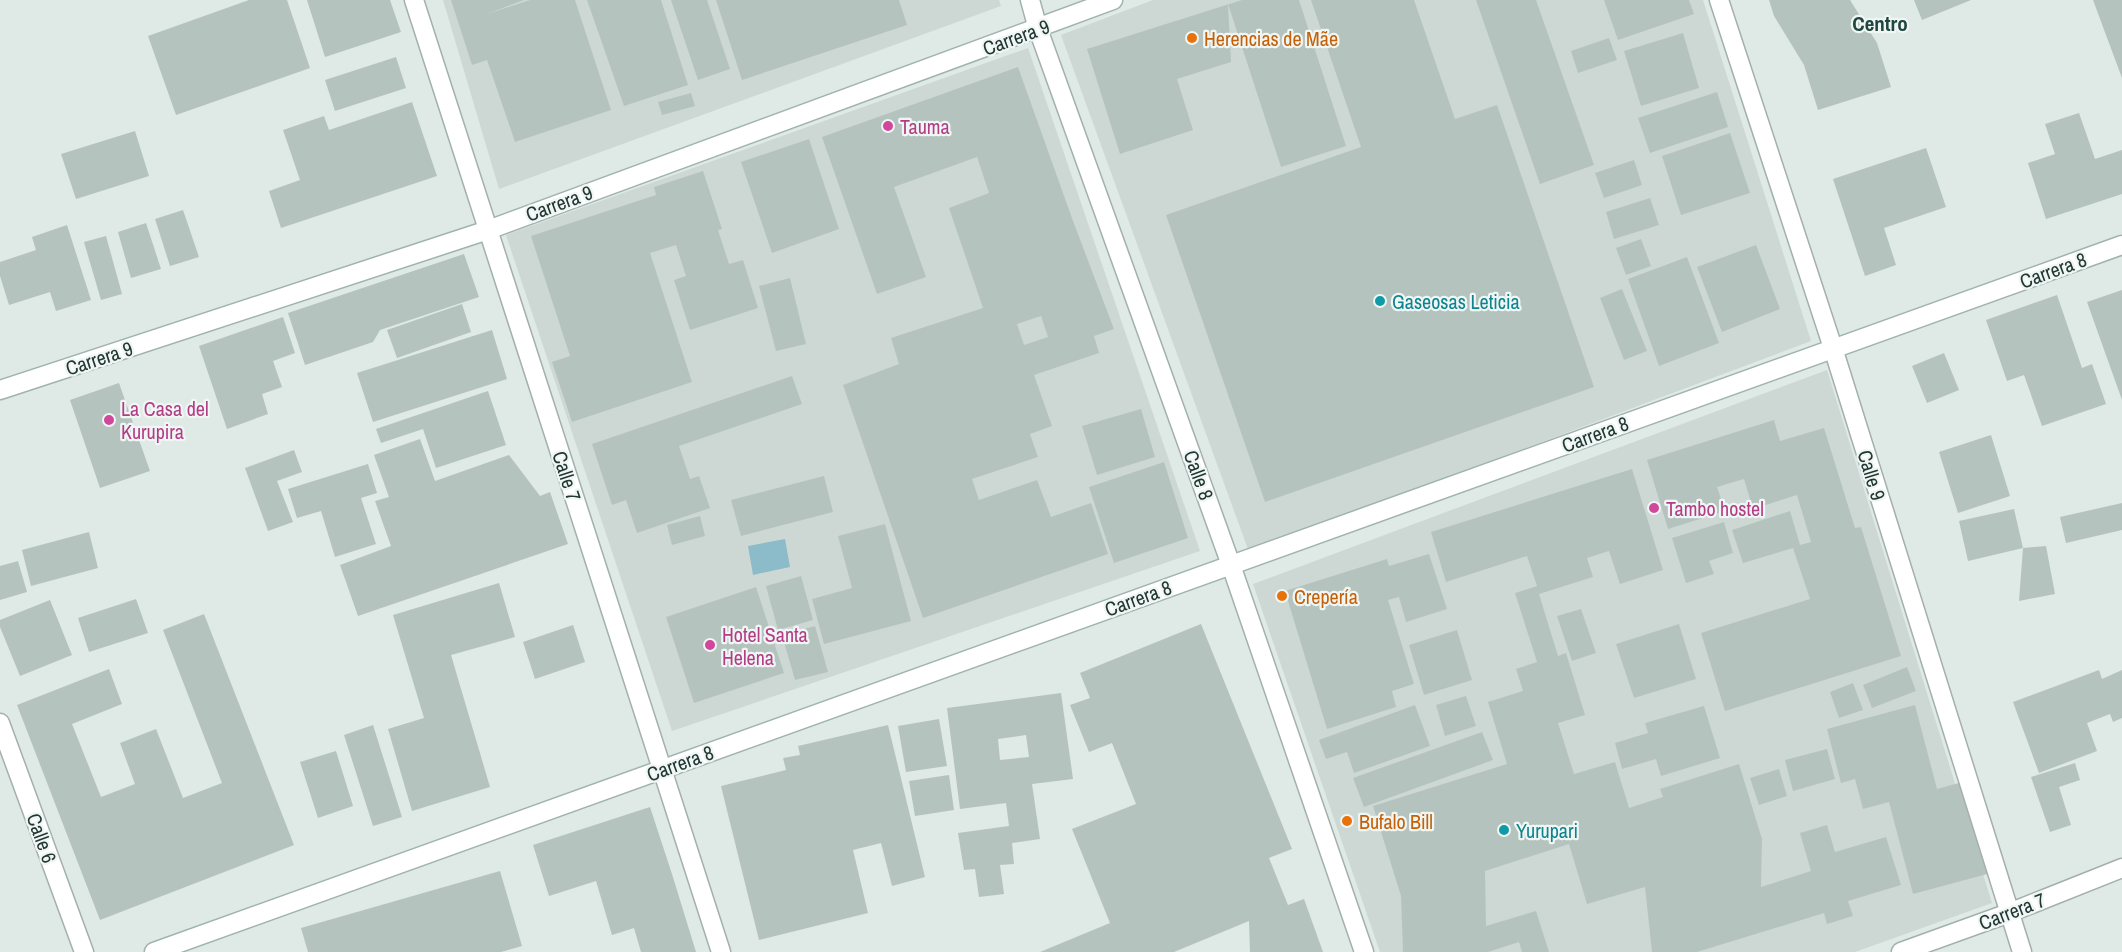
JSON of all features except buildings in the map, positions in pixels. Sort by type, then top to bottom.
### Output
[{"type":"street","name":"Calle 7","points":[[414,0],[721,952]]},
{"type":"street","points":[[1020,0],[1033,30]]},
{"type":"street","name":"Calle 8","points":[[1030,0],[1033,30],[1231,565],[1364,952]]},
{"type":"street","name":"Carrera 9","points":[[0,390],[488,230],[1113,0]]},
{"type":"street","name":"Calle 9","points":[[1719,0],[1833,348],[2022,952]]},
{"type":"street","name":"Carrera 8","points":[[154,952],[2122,245]]},
{"type":"street","name":"Calle 6","points":[[0,723],[84,952]]},
{"type":"street","name":"Carrera 7","points":[[1901,952],[2009,913],[2122,868]]},
{"type":"shaded area","points":[[443,0],[999,0],[1001,6],[499,189]]},
{"type":"shaded area","points":[[1153,0],[1703,0],[1811,341],[1249,552],[1061,35]]},
{"type":"shaded area","points":[[1028,48],[1200,551],[672,731],[506,235]]},
{"type":"shaded area","points":[[1827,370],[1992,903],[1855,952],[1380,952],[1253,584]]},
{"type":"water","points":[[785,539],[790,567],[753,575],[748,546]]},
{"type":"place","name":"Herencias de Mãe","points":[[1192,38]]},
{"type":"place","name":"Tauma","points":[[888,126]]},
{"type":"place","name":"Gaseosas Leticia","points":[[1380,301]]},
{"type":"place","name":"La Casa del Kurupira","points":[[109,420]]},
{"type":"place","name":"Tambo hostel","points":[[1654,508]]},
{"type":"place","name":"Crepería","points":[[1282,596]]},
{"type":"place","name":"Hotel Santa Helena","points":[[710,645]]},
{"type":"place","name":"Bufalo Bill","points":[[1347,821]]},
{"type":"place","name":"Yurupari","points":[[1504,830]]},
{"type":"district","name":"Centro","points":[[1880,23]]}]
